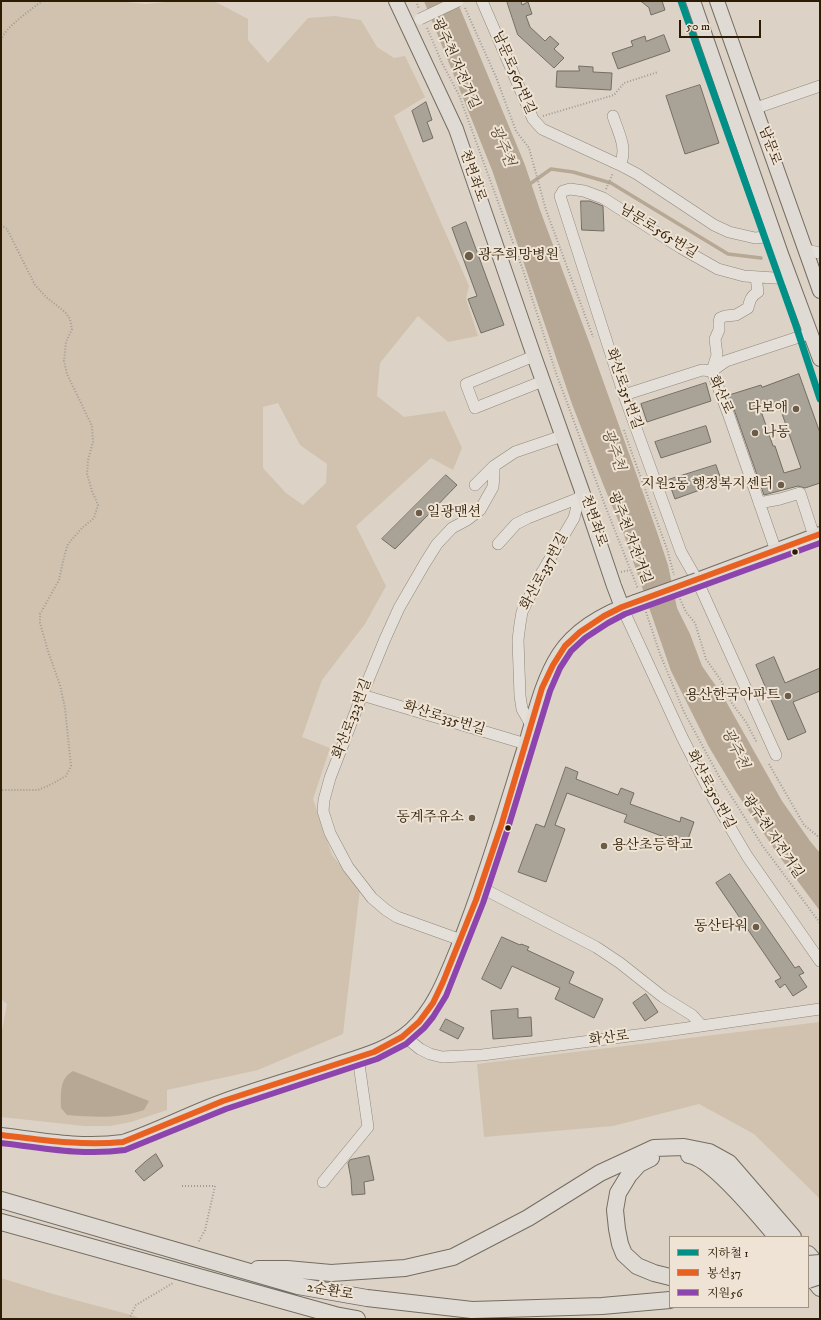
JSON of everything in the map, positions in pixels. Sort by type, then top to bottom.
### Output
[{"type":"highway","points":[[238,1269],[287,1269],[331,1273],[405,1268],[453,1257],[528,1218],[600,1173],[654,1148],[684,1146],[709,1152],[729,1163],[792,1236]]},
{"type":"highway","points":[[669,1277],[654,1274],[637,1266],[624,1254],[617,1229],[615,1210],[618,1193],[629,1175],[639,1164],[656,1156],[674,1153],[696,1156],[718,1171],[776,1236]]},
{"type":"highway","name":"2순환로","points":[[1,1200],[298,1286],[367,1298],[472,1310],[602,1306],[669,1300]]},
{"type":"highway","name":"2순환로","points":[[1,1222],[335,1315],[357,1319]]},
{"type":"highway","points":[[809,1255],[820,1268]]},
{"type":"highway","points":[[809,1264],[820,1263]]},
{"type":"highway","points":[[809,1275],[820,1288]]},
{"type":"highway","points":[[809,1280],[820,1276]]},
{"type":"main road","name":"천변좌로","points":[[396,1],[418,20],[614,586],[635,603]]},
{"type":"main road","name":"남문로","points":[[693,1],[790,279],[820,359]]},
{"type":"main road","name":"남문로","points":[[717,1],[756,108],[813,252],[820,292]]},
{"type":"main road","points":[[1,1135],[85,1145],[123,1142],[223,1101],[358,1057],[381,1048],[404,1036],[428,1011],[439,993],[461,940],[480,887],[531,725],[552,666],[567,644],[577,633],[592,622],[635,603],[817,535]]},
{"type":"street","name":"남문로567번길","points":[[482,1],[533,119],[542,129],[637,174],[714,225],[729,232],[755,238],[775,236]]},
{"type":"street","points":[[418,20],[461,3]]},
{"type":"street","points":[[756,108],[820,86]]},
{"type":"street","points":[[612,116],[624,151],[620,165]]},
{"type":"street","name":"남문로565번길","points":[[562,194],[563,191],[570,190],[584,191],[603,198],[681,248],[718,269],[744,276],[790,279]]},
{"type":"street","name":"화산로351번길","points":[[562,194],[560,196],[624,395],[681,552],[697,580],[776,755]]},
{"type":"street","points":[[712,371],[716,355],[715,339],[719,330],[720,318],[736,315],[748,308],[749,300],[758,292],[756,277]]},
{"type":"street","points":[[712,371],[726,361],[811,333]]},
{"type":"street","points":[[534,356],[466,384],[475,408],[543,381]]},
{"type":"street","name":"화산로","points":[[624,395],[702,370],[712,371],[776,551]]},
{"type":"street","points":[[475,485],[494,466],[515,452],[562,436]]},
{"type":"street","name":"화산로323번길","points":[[461,940],[397,917],[372,898],[348,867],[330,833],[323,811],[325,791],[362,695],[399,608],[437,544],[452,528],[467,520],[480,510],[493,487],[494,466]]},
{"type":"street","name":"천변좌로","points":[[498,544],[516,524],[581,494]]},
{"type":"street","name":"화산로337번길","points":[[531,725],[522,709],[520,696],[518,640],[522,612],[538,579],[574,518],[581,494]]},
{"type":"street","points":[[759,503],[800,494],[817,535]]},
{"type":"street","name":"화산로350번길","points":[[635,603],[682,737],[714,800],[747,856],[820,961]]},
{"type":"street","name":"화산로335번길","points":[[362,695],[526,744]]},
{"type":"street","points":[[480,887],[596,947],[620,963],[663,997],[692,1015],[702,1026]]},
{"type":"street","name":"화산로","points":[[404,1036],[420,1049],[430,1054],[442,1057],[490,1054],[820,1009]]},
{"type":"street","points":[[323,1182],[368,1127],[358,1057]]},
{"type":"path","points":[[1,40],[2,36],[18,20],[42,1]]},
{"type":"path","name":"광주천 자전거길","points":[[416,1],[418,20],[459,95],[523,270],[556,373],[609,515],[635,603],[660,654],[684,712],[721,780],[762,845],[820,923]]},
{"type":"path","points":[[461,3],[496,77],[516,131],[529,148],[538,182]]},
{"type":"path","points":[[533,119],[614,95],[624,83],[658,72]]},
{"type":"path","points":[[604,195],[612,174]]},
{"type":"path","points":[[1,225],[7,229],[35,285],[46,297],[65,312],[70,319],[72,329],[66,342],[64,361],[67,374],[92,426],[93,442],[88,460],[87,474],[92,492],[98,505],[94,518],[82,528],[68,544],[59,580],[40,614],[40,623],[60,685],[65,708],[71,766],[66,776],[38,790],[1,790]]},
{"type":"shaded area","points":[[1,1],[117,1],[145,4],[177,1],[214,1],[248,19],[248,40],[268,63],[308,18],[335,16],[361,20],[377,47],[394,58],[405,56],[425,97],[394,116],[469,286],[466,299],[478,336],[448,342],[418,316],[380,363],[377,396],[404,417],[445,411],[462,448],[453,470],[431,458],[356,526],[386,586],[365,624],[322,680],[302,737],[330,748],[313,799],[332,855],[360,889],[343,1034],[258,1070],[167,1090],[167,1110],[131,1122],[110,1126],[84,1126],[1,1117],[1,1035],[7,1004],[1,999]],"holes":[[[278,403],[300,445],[327,464],[326,483],[303,505],[286,493],[263,468],[263,407]]]},
{"type":"shaded area","points":[[820,1022],[820,1199],[754,1134],[699,1104],[613,1126],[484,1137],[477,1064]]},
{"type":"shaded area","points":[[1,1278],[53,1294],[135,1316],[140,1319],[1,1319]]},
{"type":"water","name":"광주천","points":[[424,1],[457,1],[525,165],[540,210],[591,347],[668,565],[677,608],[690,634],[702,666],[723,696],[782,801],[820,853],[820,911],[779,856],[736,792],[709,747],[671,671],[623,532],[572,404],[492,170]]},
{"type":"water","points":[[73,1071],[149,1101],[144,1110],[125,1115],[97,1117],[67,1115],[61,1108],[62,1087],[65,1078]]},
{"type":"building","points":[[507,1],[521,1],[522,5],[528,2],[532,14],[526,16],[530,27],[545,41],[550,36],[559,44],[554,49],[564,58],[554,68],[518,35]]},
{"type":"building","points":[[641,1],[662,1],[665,10],[651,15],[649,8]]},
{"type":"building","points":[[664,35],[670,51],[618,69],[612,53],[633,46],[631,41],[645,36],[646,41]]},
{"type":"building","points":[[579,66],[593,67],[593,72],[612,73],[611,90],[556,87],[557,71],[579,71]]},
{"type":"building","points":[[700,85],[719,143],[685,154],[666,96]]},
{"type":"building","points":[[426,102],[432,120],[427,122],[433,138],[423,142],[412,111]]},
{"type":"building","points":[[581,201],[590,201],[603,206],[604,231],[582,230]]},
{"type":"building","name":"광주희망병원","points":[[466,222],[504,325],[481,333],[468,299],[477,296],[452,228]]},
{"type":"building","points":[[799,374],[820,433],[820,483],[805,488],[798,486],[764,495],[729,395],[761,385],[762,387]],"holes":[[[779,405],[801,468],[784,473],[761,411]]]},
{"type":"building","points":[[706,383],[711,401],[647,422],[641,404]]},
{"type":"building","points":[[706,426],[711,442],[661,458],[655,442]]},
{"type":"building","points":[[716,465],[722,482],[675,499],[668,480]]},
{"type":"building","name":"일광맨션","points":[[446,475],[457,485],[395,549],[382,539]]},
{"type":"building","name":"용산한국아파트","points":[[774,657],[785,683],[820,668],[820,691],[793,702],[806,732],[788,740],[756,665]]},
{"type":"building","points":[[566,767],[578,772],[576,779],[618,795],[621,788],[634,793],[630,804],[680,822],[681,817],[694,822],[686,845],[624,822],[627,815],[567,793],[555,825],[565,829],[546,882],[518,872],[536,824],[544,827]]},
{"type":"building","name":"동산타워","points":[[730,874],[795,968],[799,966],[804,973],[799,975],[807,987],[793,996],[785,984],[780,988],[775,981],[781,978],[716,883]]},
{"type":"building","points":[[502,937],[520,945],[529,947],[527,950],[574,972],[569,983],[603,999],[594,1018],[555,999],[560,988],[512,966],[501,989],[482,979]]},
{"type":"building","points":[[646,994],[658,1012],[645,1021],[633,1003]]},
{"type":"building","points":[[518,1009],[518,1018],[531,1017],[532,1036],[493,1039],[491,1011]]},
{"type":"building","points":[[446,1019],[464,1028],[458,1039],[440,1030]]},
{"type":"building","points":[[156,1154],[163,1166],[144,1181],[135,1171]]},
{"type":"building","points":[[369,1156],[374,1180],[364,1182],[365,1194],[352,1195],[348,1163],[350,1160]]},
{"type":"waterway","points":[[527,186],[551,169],[573,172],[611,183],[728,254],[761,258]]},
{"type":"metro line","name":"1","points":[[681,1],[795,323],[820,399]]},
{"type":"transit line","name":"봉선37","points":[[1,1135],[77,1143],[123,1142],[223,1101],[374,1052],[402,1037],[419,1022],[433,1003],[443,982],[476,900],[501,826],[542,688],[553,665],[565,646],[580,632],[604,616],[622,607],[820,534]]},
{"type":"transit line","name":"지원56","points":[[1,1143],[79,1152],[110,1152],[125,1150],[226,1109],[377,1059],[406,1044],[424,1028],[446,996],[483,903],[508,828],[550,691],[560,668],[571,651],[585,638],[625,614],[820,543]]},
{"type":"place","name":"광주희망병원","points":[[469,256]]},
{"type":"place","name":"다보애","points":[[796,409]]},
{"type":"place","name":"나동","points":[[755,433]]},
{"type":"place","name":"지원2동 행정복지센터","points":[[781,485]]},
{"type":"place","name":"일광맨션","points":[[419,513]]},
{"type":"place","name":"용산한국아파트","points":[[788,696]]},
{"type":"place","name":"동계주유소","points":[[472,818]]},
{"type":"place","name":"용산초등학교","points":[[604,846]]},
{"type":"place","name":"동산타워","points":[[756,927]]}]
